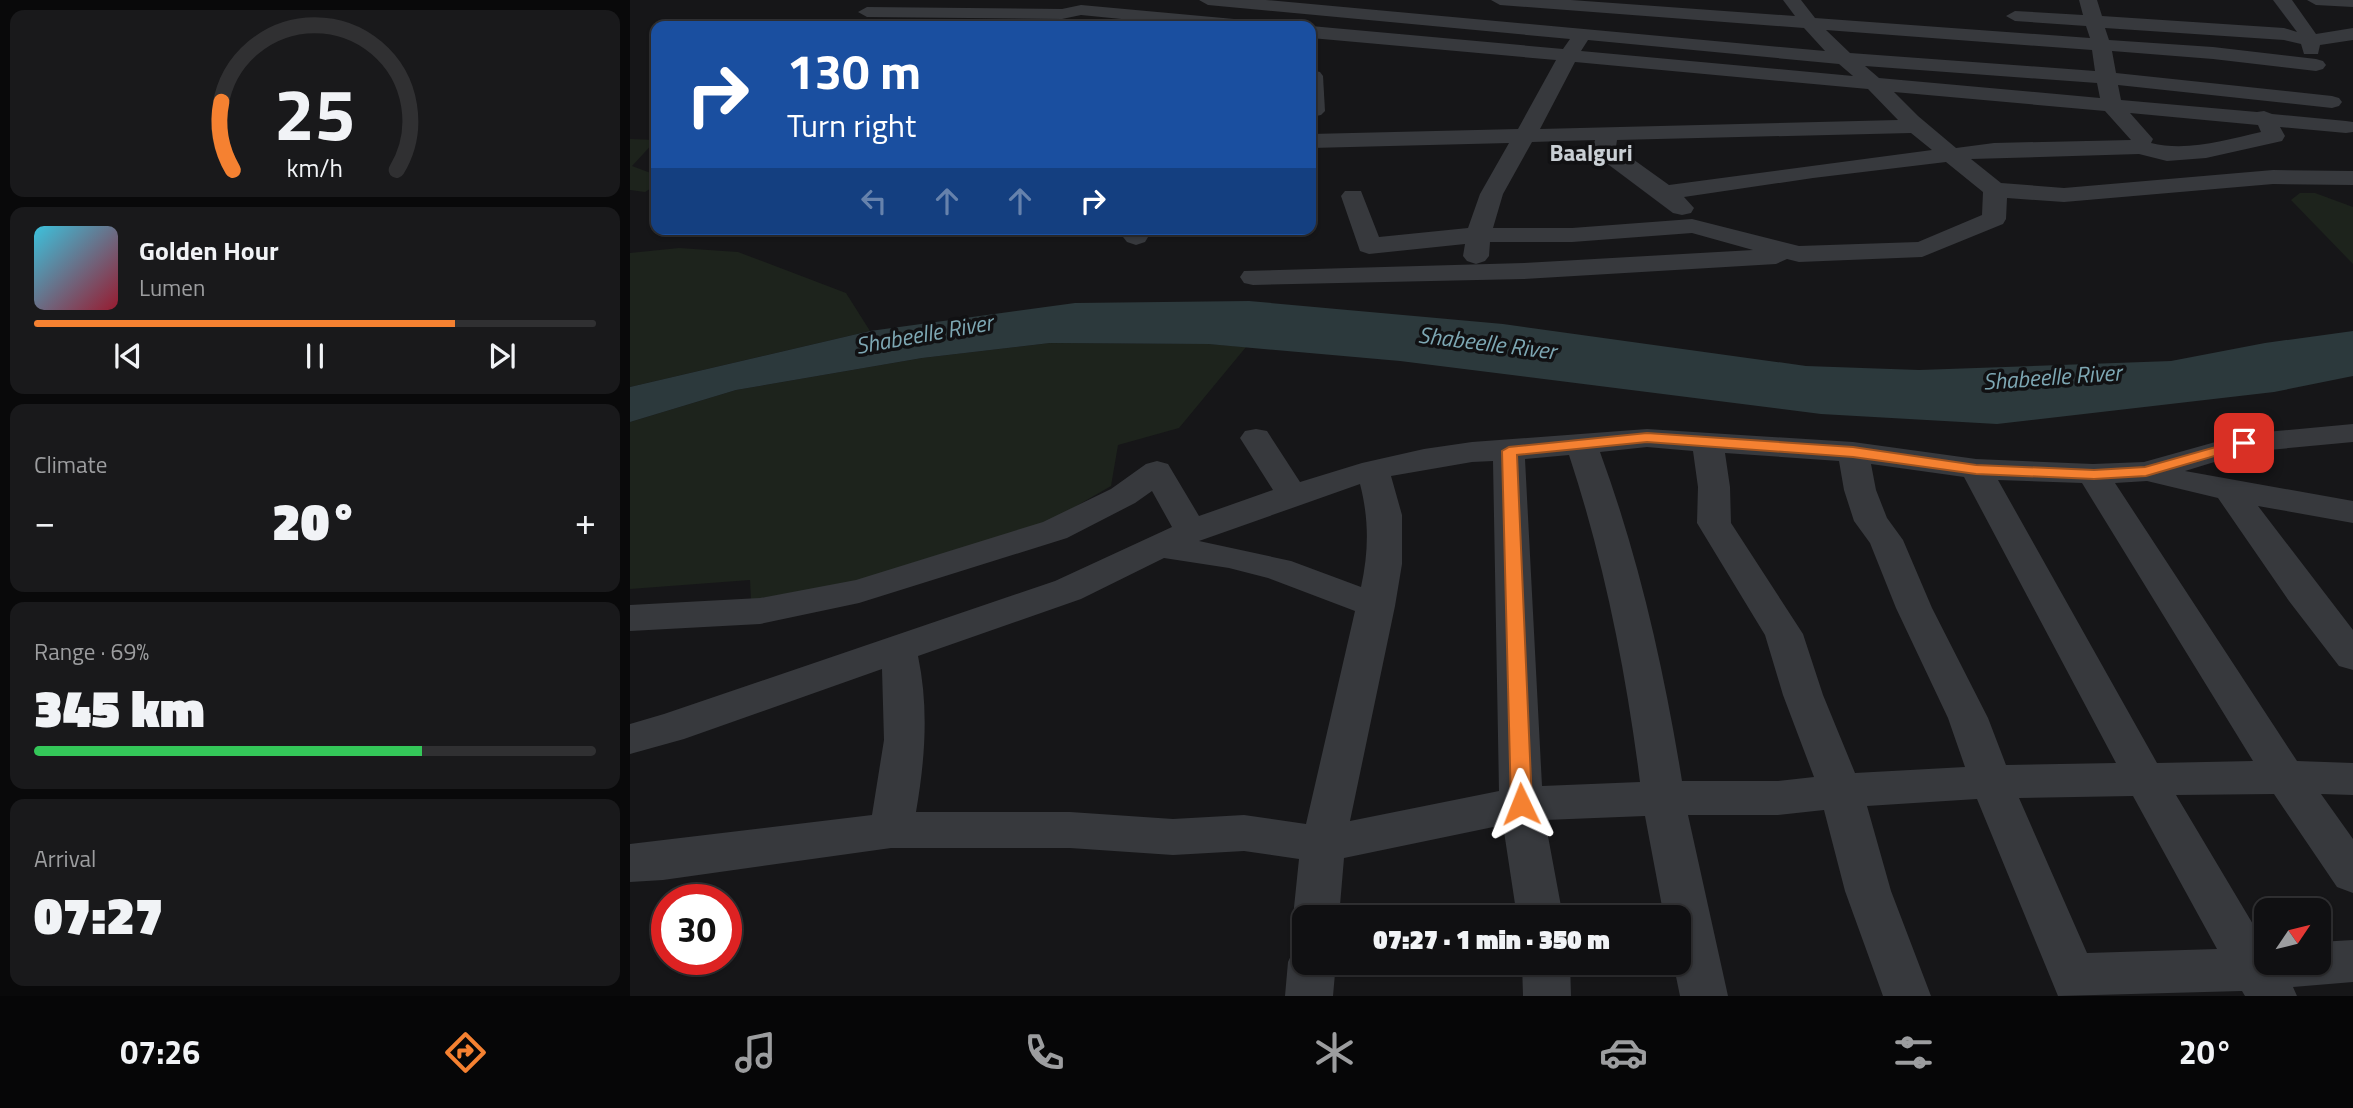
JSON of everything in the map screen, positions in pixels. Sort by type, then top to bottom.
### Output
[{"type":"street","points":[[1122,20],[1147,0]]},
{"type":"street","points":[[1208,0],[1353,6],[1583,34],[1842,58],[2108,78],[2332,102]]},
{"type":"street","points":[[1500,0],[1595,4],[1808,24],[2213,53],[2316,65]]},
{"type":"street","points":[[1786,0],[1819,3]]},
{"type":"street","points":[[1792,0],[1808,24],[1825,37],[1842,58],[1877,86],[1915,125],[1995,190],[2064,195],[2273,177],[2353,178]]},
{"type":"street","points":[[2316,0],[2353,2]]},
{"type":"street","points":[[1996,15],[2113,3]]},
{"type":"street","points":[[1476,273],[1477,235],[1486,208],[1524,136],[1548,98],[1563,62],[1583,34],[1595,4]]},
{"type":"street","points":[[1316,37],[1353,6]]},
{"type":"street","points":[[2085,6],[2284,34],[2311,41],[2353,34]]},
{"type":"street","points":[[2085,6],[2101,45],[2111,105],[2142,139],[2139,147]]},
{"type":"street","points":[[2277,7],[2296,16],[2311,41],[2310,47],[2316,65],[2332,102],[2349,129]]},
{"type":"street","points":[[867,12],[1062,14],[1081,10],[1122,20],[1143,21]]},
{"type":"street","points":[[1316,38],[1563,62],[2111,105],[2349,129]]},
{"type":"street","points":[[1563,62],[1728,90]]},
{"type":"street","points":[[1665,193],[1813,171],[1994,150],[2139,147],[2167,154],[2243,144],[2274,136],[2250,93]]},
{"type":"street","points":[[1854,102],[1893,104]]},
{"type":"street","points":[[1316,141],[1915,125]]},
{"type":"street","points":[[1608,134],[1604,149],[1621,165],[1665,193],[1681,207],[1692,226]]},
{"type":"street","points":[[1253,277],[1476,273],[1922,248],[1994,219],[1995,190]]},
{"type":"street","points":[[1353,196],[1368,246],[1477,235],[1572,235],[1692,226],[1799,254]]},
{"type":"street","points":[[630,739],[670,728],[1068,590],[1191,531],[1292,495],[1373,470],[1472,452],[1647,438],[1853,452],[1976,469],[2094,474],[2146,472],[2244,443],[2353,433]]},
{"type":"street","points":[[1256,438],[1292,495]]},
{"type":"street","points":[[1707,441],[1714,487],[1714,523],[1784,635],[1803,695],[1841,791],[1868,891],[1907,996]]},
{"type":"street","points":[[1581,444],[1607,519],[1648,693],[1662,798],[1704,996]]},
{"type":"street","points":[[1509,451],[1521,804],[1538,905]]},
{"type":"street","points":[[1853,452],[1860,490],[1871,521],[1886,540],[1914,608],[1968,718],[2077,986],[2264,983],[2353,961]]},
{"type":"street","points":[[1976,469],[2146,781],[2264,983]]},
{"type":"street","points":[[1317,905],[1323,844],[1377,606],[1384,564],[1385,515],[1373,470]]},
{"type":"street","points":[[630,618],[760,611],[859,591],[1055,530],[1123,496],[1157,471],[1191,531]]},
{"type":"street","points":[[2146,472],[2230,491],[2353,512]]},
{"type":"street","points":[[2094,474],[2285,777],[2353,874]]},
{"type":"street","points":[[2230,491],[2302,592],[2353,656]]},
{"type":"street","points":[[1159,546],[1229,556],[1278,569],[1377,606]]},
{"type":"street","points":[[891,830],[904,763],[906,685],[898,649]]},
{"type":"street","points":[[630,863],[663,861],[891,830],[1070,830],[1173,837],[1244,833],[1323,844],[1521,804],[1662,798],[1778,798],[1841,791],[1992,782],[2285,777],[2353,779]]},
{"type":"street","points":[[1309,996],[1311,975]]},
{"type":"street","points":[[1546,975],[1547,996]]},
{"type":"shaded area","points":[[630,139],[651,140],[651,145],[632,166],[651,173],[651,188],[645,192],[630,190]]},
{"type":"shaded area","points":[[2300,193],[2315,193],[2353,207],[2353,264],[2291,200]]},
{"type":"shaded area","points":[[679,248],[738,252],[846,293],[870,331],[630,387],[630,253]]},
{"type":"shaded area","points":[[1050,343],[1208,344],[1246,347],[1179,428],[1118,445],[1111,486],[1052,520],[866,580],[751,600],[750,580],[630,589],[630,422],[736,390],[922,358]]},
{"type":"water","name":"Shabeelle River","points":[[1249,301],[1503,324],[1806,366],[1919,370],[2171,361],[2265,343],[2353,331],[2353,376],[2274,392],[1997,424],[1821,414],[1400,361],[1208,344],[1050,343],[922,358],[736,390],[630,422],[630,387],[870,331],[1075,303]]},
{"type":"district","name":"Baalguri","points":[[1591,153]]},
{"type":"route","points":[[1521,804],[1509,451],[1647,438],[1853,452],[1976,469],[2094,474],[2146,472],[2244,443]]}]
